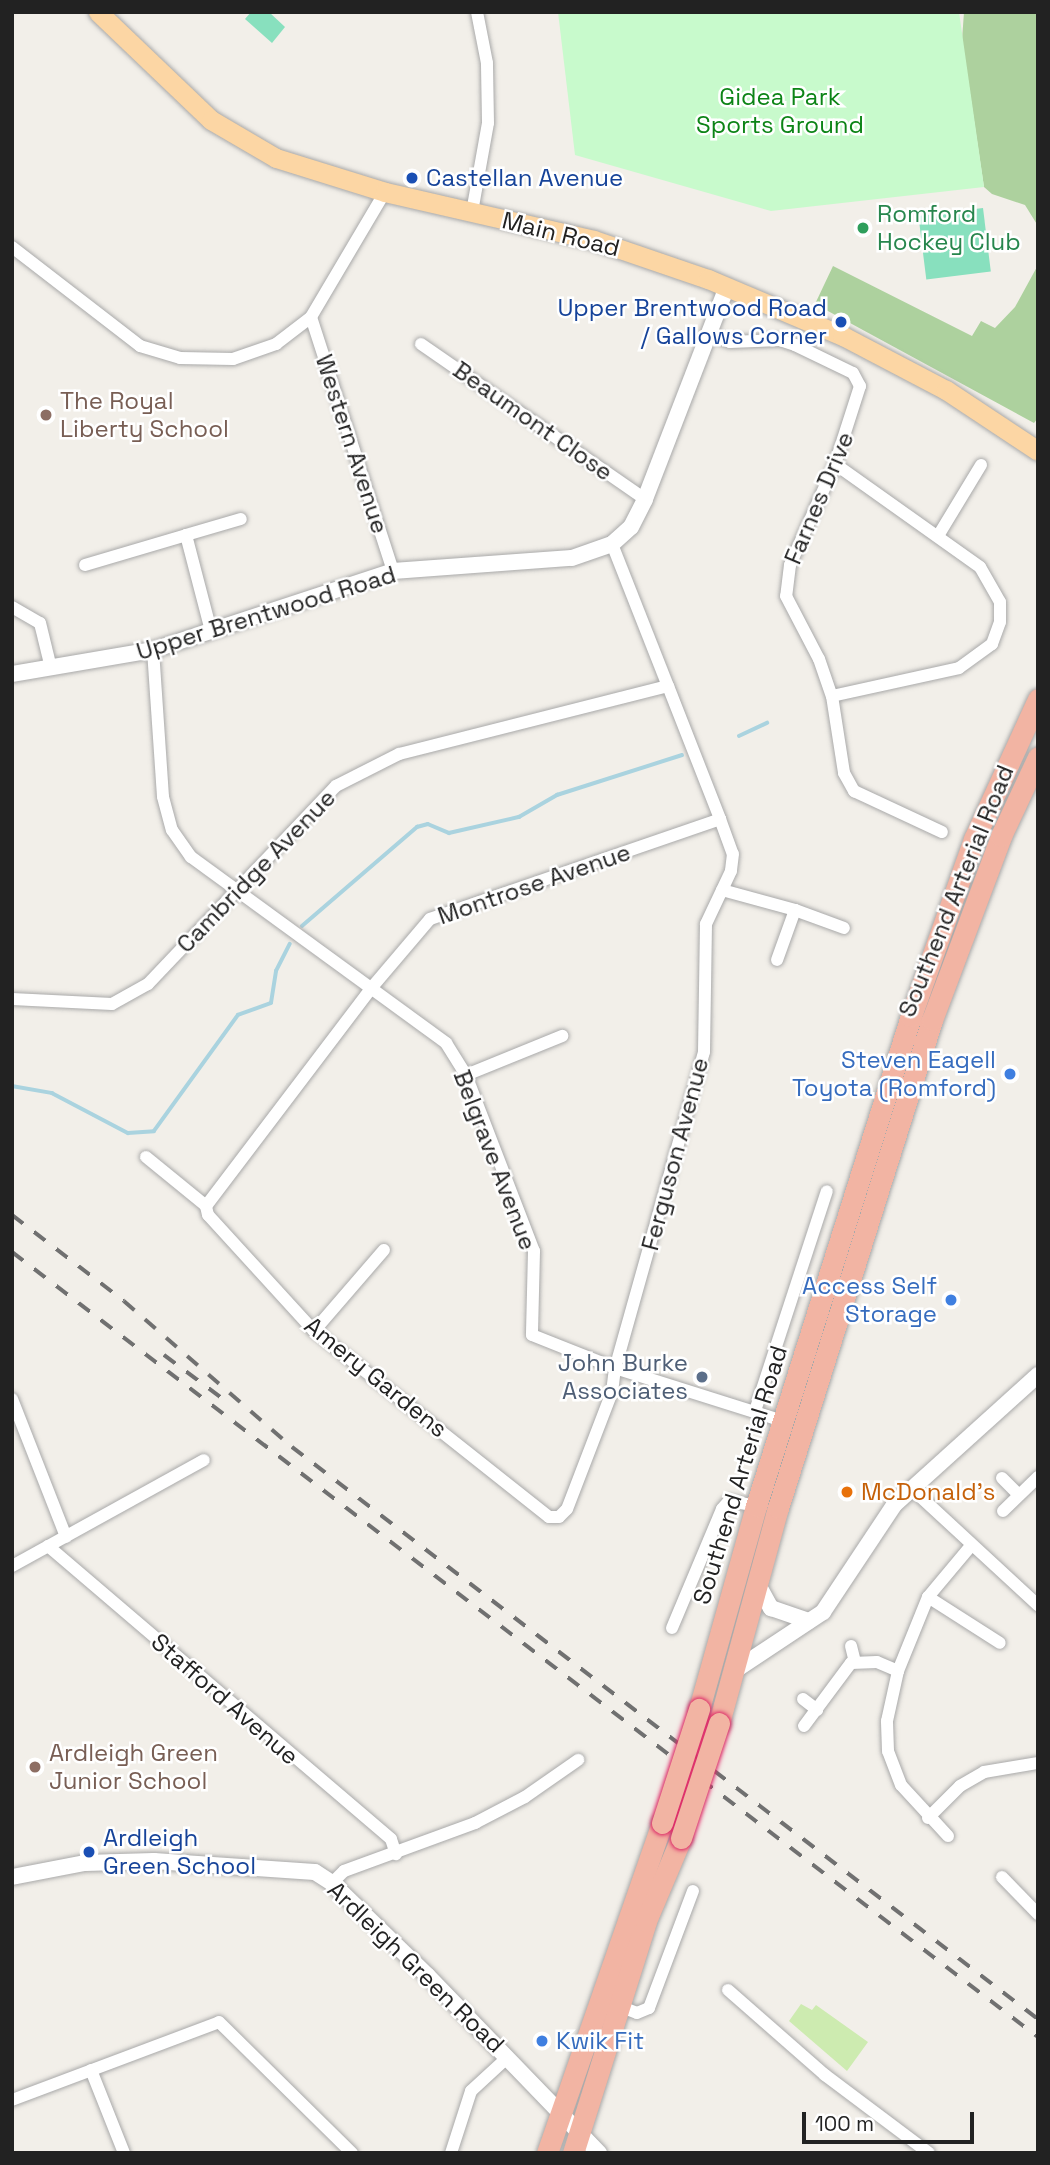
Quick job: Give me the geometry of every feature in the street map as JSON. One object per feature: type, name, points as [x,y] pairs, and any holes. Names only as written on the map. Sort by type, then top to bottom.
[{"type":"highway","name":"Southend Arterial Road","points":[[547,2153],[699,1709],[756,1506],[911,1016],[974,839],[1038,699]]},
{"type":"highway","points":[[974,839],[1038,722]]},
{"type":"highway","points":[[1000,836],[1004,812],[1038,729]]},
{"type":"highway","name":"Southend Arterial Road","points":[[577,2143],[619,2006],[681,1838],[719,1723],[757,1583],[932,1020],[1000,836],[1038,757]]},
{"type":"highway","points":[[562,2112],[576,2107],[593,2060],[609,2041]]},
{"type":"highway","points":[[559,2153],[564,2138],[577,2143]]},
{"type":"main road","name":"Main Road","points":[[98,12],[184,97],[245,142],[306,169],[385,192],[594,240],[727,286],[854,342],[946,390],[1038,451]]},
{"type":"street","points":[[472,212],[488,123],[487,63],[477,12]]},
{"type":"street","points":[[12,247],[116,331],[140,346],[180,358],[215,361],[254,354],[276,344],[311,317],[385,192]]},
{"type":"street","name":"Upper Brentwood Road","points":[[12,674],[153,650],[393,571],[572,558],[612,544],[631,527],[645,499],[727,286]]},
{"type":"street","name":"Western Avenue","points":[[311,317],[393,571]]},
{"type":"street","name":"Farnes Drive","points":[[710,335],[730,342],[780,340],[852,373],[860,395],[835,464],[785,580],[786,596],[819,659],[832,696],[844,773],[854,791],[942,832]]},
{"type":"street","name":"Beaumont Close","points":[[421,344],[645,499]]},
{"type":"street","points":[[832,696],[960,668],[992,644],[1000,622],[1000,602],[993,584],[981,568],[835,464]]},
{"type":"street","points":[[938,536],[981,465]]},
{"type":"street","points":[[85,565],[241,519]]},
{"type":"street","points":[[186,535],[211,631]]},
{"type":"street","name":"Ferguson Avenue","points":[[612,544],[733,854],[722,890],[706,924],[704,1052],[615,1368]]},
{"type":"street","points":[[12,607],[40,623],[51,668]]},
{"type":"street","name":"Belgrave Avenue","points":[[153,650],[163,797],[172,830],[191,857],[373,986],[446,1043],[466,1075],[534,1251],[532,1335],[615,1368],[783,1421]]},
{"type":"street","name":"Cambridge Avenue","points":[[12,999],[112,1004],[148,984],[236,888],[336,786],[399,754],[668,686]]},
{"type":"street","name":"Montrose Avenue","points":[[373,986],[430,919],[720,819]]},
{"type":"street","points":[[722,890],[795,910],[844,928]]},
{"type":"street","points":[[778,960],[795,910]]},
{"type":"street","points":[[206,1206],[373,986]]},
{"type":"street","points":[[466,1075],[562,1036]]},
{"type":"street","name":"Amery Gardens","points":[[146,1157],[206,1206],[208,1214],[314,1331],[549,1517],[559,1517],[567,1509],[612,1392],[615,1368]]},
{"type":"street","points":[[755,1411],[827,1191]]},
{"type":"street","points":[[314,1331],[384,1250]]},
{"type":"street","points":[[734,1671],[809,1621],[831,1602],[856,1556],[911,1488],[1038,1375]]},
{"type":"street","points":[[12,1399],[66,1536]]},
{"type":"street","points":[[12,1566],[204,1460]]},
{"type":"street","points":[[1003,1511],[1038,1477]]},
{"type":"street","points":[[1002,1478],[1019,1495]]},
{"type":"street","points":[[911,1488],[970,1547],[1038,1605]]},
{"type":"street","points":[[672,1628],[722,1509],[729,1501],[756,1506]]},
{"type":"street","name":"Stafford Avenue","points":[[48,1546],[391,1839],[396,1854]]},
{"type":"street","points":[[948,1836],[928,1818],[901,1785],[888,1751],[889,1708],[898,1671],[928,1597],[970,1547]]},
{"type":"street","points":[[757,1583],[771,1608],[782,1616],[809,1621]]},
{"type":"street","points":[[928,1597],[1000,1643]]},
{"type":"street","points":[[851,1646],[855,1662]]},
{"type":"street","points":[[804,1726],[837,1676],[855,1662],[877,1662],[898,1671]]},
{"type":"street","points":[[803,1699],[817,1710]]},
{"type":"street","points":[[332,1883],[344,1871],[475,1823],[525,1797],[578,1760]]},
{"type":"street","points":[[928,1818],[960,1786],[984,1772],[1038,1763]]},
{"type":"street","name":"Ardleigh Green Road","points":[[12,1877],[85,1863],[154,1861],[301,1870],[332,1883],[562,2112],[577,2143],[599,2153]]},
{"type":"street","points":[[1002,1877],[1038,1914]]},
{"type":"street","points":[[619,2006],[637,2012],[649,2008],[693,1891]]},
{"type":"street","points":[[728,1990],[825,2075],[929,2153]]},
{"type":"street","points":[[12,2101],[212,2023],[224,2023],[352,2153]]},
{"type":"street","points":[[451,2153],[471,2091],[508,2057]]},
{"type":"street","points":[[91,2070],[124,2153]]},
{"type":"green space","points":[[251,12],[269,12],[285,27],[272,43],[245,19]]},
{"type":"green space","name":"Gidea Park Sports Ground","points":[[558,12],[959,12],[984,187],[771,211],[575,155]]},
{"type":"green space","points":[[964,12],[1036,12],[1038,226],[1025,205],[992,194],[984,187],[962,40]]},
{"type":"green space","points":[[983,208],[991,272],[926,279],[918,216]]},
{"type":"green space","points":[[1038,265],[1038,418],[1034,423],[815,304],[833,266],[972,336],[981,321],[995,328],[1015,307]]},
{"type":"green space","points":[[801,2004],[812,2010],[816,2005],[868,2042],[847,2071],[789,2021]]},
{"type":"waterway","points":[[739,736],[767,723]]},
{"type":"waterway","points":[[302,926],[417,827],[428,824],[449,833],[519,817],[557,795],[682,755]]},
{"type":"waterway","points":[[12,1086],[52,1093],[128,1133],[154,1131],[238,1015],[271,1003],[276,971],[290,944]]},
{"type":"railway","points":[[12,1215],[124,1301],[292,1447],[1038,2019]]},
{"type":"railway","points":[[12,1252],[1038,2037]]},
{"type":"railway","points":[[164,1355],[223,1399]]},
{"type":"place","name":"Castellan Avenue","points":[[412,178]]},
{"type":"place","name":"Romford Hockey Club","points":[[863,228]]},
{"type":"place","name":"Upper Brentwood Road / Gallows Corner","points":[[841,322]]},
{"type":"place","name":"The Royal Liberty School","points":[[46,415]]},
{"type":"place","name":"Steven Eagell Toyota (Romford)","points":[[1010,1074]]},
{"type":"place","name":"Access Self Storage","points":[[951,1300]]},
{"type":"place","name":"John Burke Associates","points":[[702,1377]]},
{"type":"place","name":"McDonald's","points":[[847,1492]]},
{"type":"place","name":"Ardleigh Green Junior School","points":[[35,1767]]},
{"type":"place","name":"Ardleigh Green School","points":[[89,1852]]},
{"type":"place","name":"Kwik Fit","points":[[542,2041]]}]
